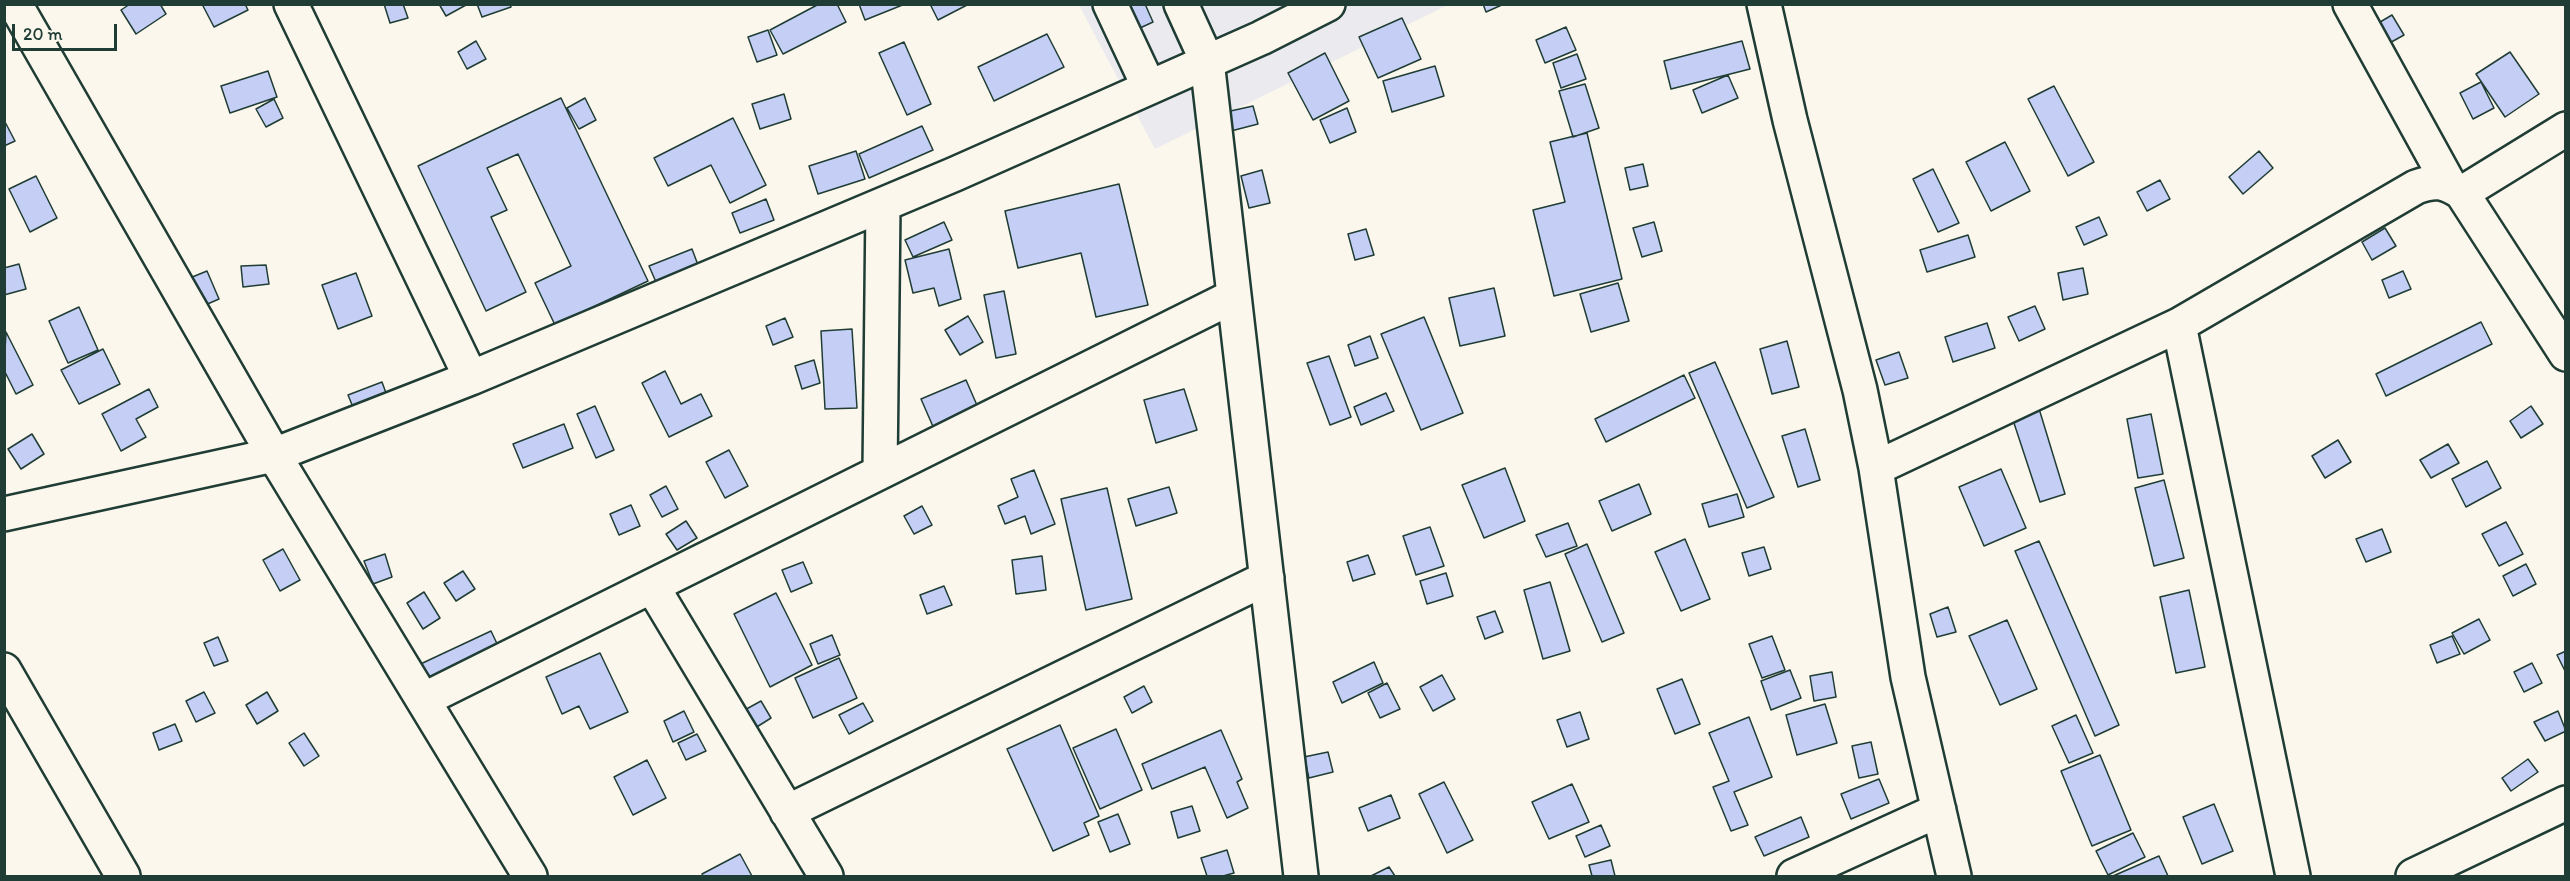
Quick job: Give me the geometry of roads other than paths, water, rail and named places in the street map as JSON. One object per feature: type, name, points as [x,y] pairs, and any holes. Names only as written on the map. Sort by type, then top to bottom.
[{"type":"street","points":[[15,4],[274,455],[530,876]]},
{"type":"street","points":[[291,4],[471,378]]},
{"type":"street","points":[[1110,4],[1149,87]]},
{"type":"street","points":[[1181,4],[1207,61],[1301,876]]},
{"type":"street","points":[[4,514],[274,455],[471,378],[883,205],[1207,61],[1328,4]]},
{"type":"street","points":[[1764,4],[1790,120],[1860,390],[1876,468],[1908,676],[1954,876]]},
{"type":"street","points":[[2350,4],[2455,188],[2565,354]]},
{"type":"street","points":[[1876,468],[2179,325],[2416,187],[2433,181],[2455,188],[2565,129]]},
{"type":"street","points":[[880,472],[883,205]]},
{"type":"street","points":[[423,700],[1234,296]]},
{"type":"street","points":[[2179,325],[2293,876]]},
{"type":"street","points":[[787,812],[1267,578]]},
{"type":"street","points":[[652,585],[826,876]]},
{"type":"street","points":[[4,670],[123,876]]},
{"type":"street","points":[[2413,876],[2565,803]]},
{"type":"street","points":[[1794,876],[1939,810]]}]
